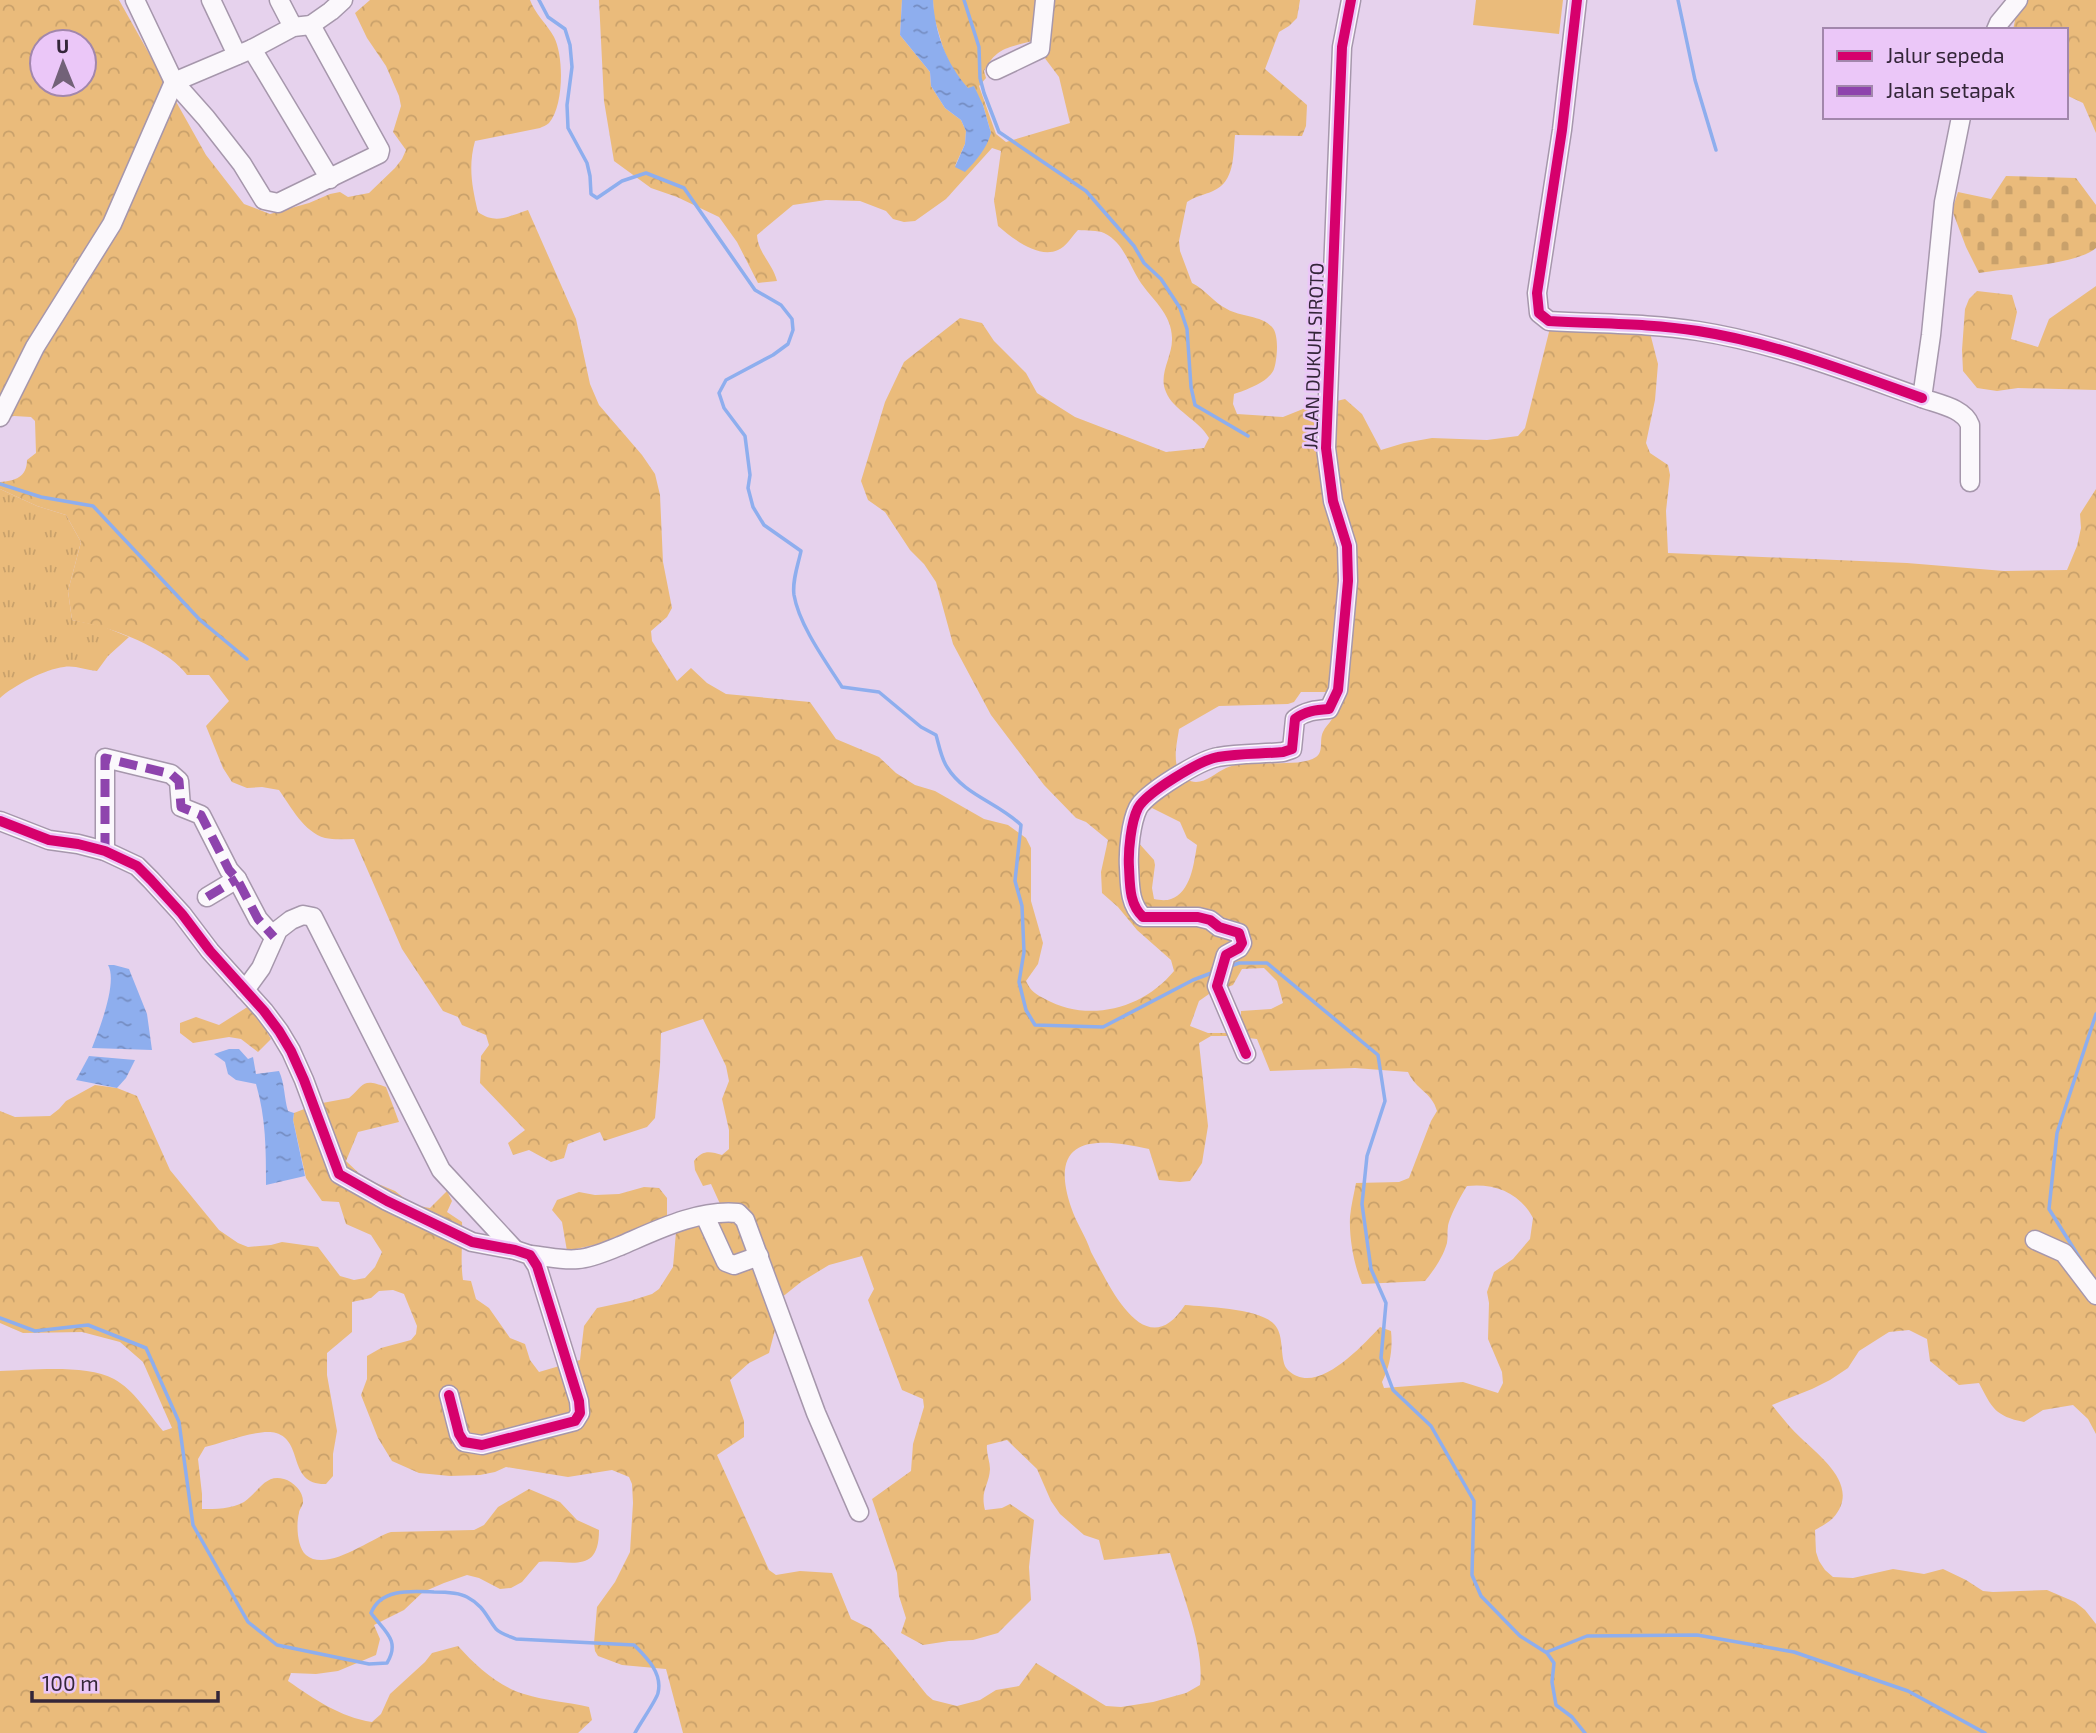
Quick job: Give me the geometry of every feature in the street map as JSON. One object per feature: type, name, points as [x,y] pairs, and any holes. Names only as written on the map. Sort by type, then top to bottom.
[{"type":"street","points":[[135,0],[174,82],[242,164],[264,200],[278,203],[379,154],[380,150],[302,26],[279,0]]},
{"type":"street","points":[[211,0],[330,179]]},
{"type":"street","points":[[0,416],[35,347],[111,224],[174,82],[302,26],[331,11],[343,0]]},
{"type":"street","points":[[996,70],[1040,50],[1045,0]]},
{"type":"street","name":"JALAN DUKUH SIROTO","points":[[1246,1054],[1217,986],[1226,955],[1239,948],[1242,943],[1239,933],[1198,917],[1143,917],[1132,902],[1130,845],[1135,816],[1143,801],[1196,764],[1217,757],[1292,749],[1295,719],[1312,710],[1329,709],[1338,690],[1348,581],[1347,546],[1333,501],[1326,447],[1342,47],[1351,0]]},
{"type":"street","points":[[1577,0],[1562,130],[1538,293],[1539,313],[1549,321],[1700,331],[1779,349],[1960,412],[1968,418],[1970,425],[1970,482]]},
{"type":"street","points":[[1997,28],[2018,0]]},
{"type":"street","points":[[1922,398],[1944,202],[1961,119]]},
{"type":"street","points":[[105,851],[105,758],[170,774],[179,781],[181,807],[201,815],[258,919],[274,937]]},
{"type":"street","points":[[0,821],[50,840],[105,851],[137,866],[182,914],[210,951],[264,1011],[291,1051],[339,1174],[387,1201],[472,1242],[562,1259],[580,1259],[605,1252],[705,1216],[738,1213],[745,1220],[816,1413],[859,1512]]},
{"type":"street","points":[[207,897],[237,879]]},
{"type":"street","points":[[245,990],[261,968],[278,930],[303,915],[313,917],[440,1170],[537,1266],[579,1401],[579,1413],[575,1421],[482,1445],[464,1442],[459,1434],[449,1395]]},
{"type":"street","points":[[705,1216],[726,1262],[734,1265],[759,1256]]},
{"type":"street","points":[[2035,1240],[2064,1253],[2096,1295]]},
{"type":"green space","points":[[0,0],[119,0],[206,155],[244,204],[270,214],[330,194],[340,192],[348,197],[369,193],[402,159],[406,150],[393,132],[401,106],[399,96],[386,66],[367,38],[355,13],[370,0],[530,0],[554,37],[560,56],[558,105],[549,123],[540,128],[475,141],[471,168],[474,194],[478,212],[491,218],[503,218],[528,210],[576,319],[590,384],[599,405],[655,474],[660,495],[663,562],[672,608],[667,617],[651,631],[652,641],[677,681],[691,668],[707,683],[726,694],[810,702],[836,739],[879,757],[896,773],[915,785],[935,791],[984,819],[1008,825],[1026,838],[1031,848],[1031,901],[1043,943],[1038,964],[1026,981],[1036,994],[1045,999],[1079,1010],[1097,1011],[1131,1003],[1147,995],[1174,971],[1171,960],[1137,930],[1102,893],[1101,872],[1108,840],[1086,822],[1076,818],[1044,785],[991,715],[953,644],[936,582],[910,550],[885,512],[868,500],[861,481],[885,402],[904,362],[960,318],[982,323],[994,341],[1026,373],[1037,393],[1075,417],[1166,452],[1204,448],[1209,438],[1174,404],[1164,386],[1164,373],[1172,340],[1169,322],[1139,280],[1121,248],[1104,233],[1078,230],[1061,249],[1042,252],[1026,246],[998,226],[994,201],[1001,151],[992,148],[946,199],[915,221],[893,219],[886,211],[860,201],[826,200],[793,205],[757,235],[777,281],[758,283],[737,242],[719,217],[651,188],[614,161],[604,101],[599,0],[902,0],[900,35],[930,72],[931,86],[945,108],[961,120],[966,131],[965,144],[955,166],[991,133],[983,105],[955,74],[944,51],[934,17],[933,0],[1300,0],[1297,18],[1279,32],[1265,69],[1307,105],[1306,126],[1302,136],[1235,135],[1229,175],[1220,187],[1187,202],[1179,241],[1192,283],[1227,309],[1267,323],[1275,333],[1277,349],[1274,369],[1262,382],[1234,394],[1233,404],[1237,414],[1283,417],[1303,409],[1345,399],[1362,414],[1381,450],[1432,438],[1487,440],[1518,436],[1525,428],[1554,312],[1649,329],[1658,364],[1655,400],[1646,443],[1650,453],[1668,465],[1670,475],[1666,511],[1668,553],[1907,563],[2004,571],[2067,570],[2077,546],[2081,528],[2080,514],[2096,489],[2096,1434],[2088,1419],[2073,1405],[2043,1410],[2024,1422],[2000,1414],[1991,1405],[1979,1383],[1959,1385],[1930,1361],[1927,1339],[1909,1330],[1889,1332],[1859,1351],[1848,1368],[1830,1380],[1772,1405],[1828,1464],[1841,1484],[1841,1506],[1833,1518],[1815,1530],[1819,1561],[1833,1577],[1853,1578],[1893,1569],[1924,1574],[1943,1569],[1983,1591],[2047,1590],[2075,1602],[2085,1610],[2096,1624],[2096,1733],[683,1733],[666,1669],[622,1665],[598,1656],[595,1651],[597,1607],[615,1582],[630,1552],[633,1503],[629,1477],[612,1470],[568,1477],[506,1467],[480,1475],[450,1476],[419,1473],[392,1461],[378,1438],[361,1395],[367,1379],[367,1356],[381,1348],[411,1340],[416,1334],[417,1326],[404,1294],[393,1290],[379,1291],[371,1298],[352,1302],[352,1332],[327,1353],[327,1375],[337,1431],[333,1476],[326,1484],[306,1478],[290,1444],[276,1433],[241,1437],[205,1447],[198,1459],[202,1509],[234,1506],[244,1502],[267,1481],[277,1478],[288,1480],[298,1488],[303,1499],[298,1523],[301,1547],[306,1555],[325,1560],[391,1532],[474,1530],[484,1525],[498,1507],[529,1489],[560,1502],[577,1520],[599,1530],[598,1544],[588,1560],[571,1563],[539,1562],[522,1582],[511,1588],[500,1589],[467,1575],[444,1583],[423,1592],[404,1610],[374,1625],[380,1639],[376,1655],[338,1671],[291,1673],[288,1681],[338,1712],[372,1722],[381,1714],[390,1694],[432,1653],[458,1646],[480,1668],[505,1686],[532,1696],[589,1707],[592,1720],[578,1733],[0,1733],[0,1371],[58,1369],[102,1374],[128,1389],[163,1431],[172,1428],[143,1362],[120,1342],[82,1332],[23,1333],[0,1323],[0,1111],[15,1117],[50,1116],[66,1101],[95,1085],[117,1088],[137,1096],[170,1170],[219,1230],[248,1247],[282,1242],[318,1247],[340,1276],[354,1280],[365,1278],[375,1267],[382,1252],[371,1235],[346,1224],[339,1202],[322,1201],[306,1178],[293,1120],[294,1113],[317,1104],[349,1098],[368,1083],[386,1087],[399,1122],[358,1132],[346,1161],[364,1178],[395,1191],[413,1205],[430,1208],[447,1191],[452,1201],[447,1212],[462,1222],[463,1280],[471,1281],[476,1299],[489,1308],[510,1338],[525,1344],[530,1360],[539,1372],[580,1360],[584,1326],[597,1308],[630,1301],[659,1289],[673,1267],[676,1232],[721,1206],[711,1184],[703,1186],[695,1170],[694,1161],[703,1153],[722,1155],[729,1149],[729,1130],[722,1099],[729,1081],[726,1066],[703,1019],[661,1033],[655,1118],[647,1127],[604,1141],[600,1132],[568,1144],[564,1158],[551,1162],[529,1150],[513,1155],[508,1143],[525,1130],[480,1083],[481,1056],[489,1045],[486,1035],[462,1025],[458,1017],[443,1011],[402,949],[354,839],[328,839],[317,835],[299,818],[279,790],[247,788],[232,782],[223,768],[206,726],[229,701],[209,675],[187,675],[171,659],[138,640],[72,620],[68,591],[81,542],[66,515],[37,506],[0,489],[0,482],[11,481],[22,474],[27,460],[36,453],[35,421],[31,417],[4,418],[0,424]],"holes":[[[1032,41],[1059,77],[1070,123],[1006,142],[996,134],[979,86],[986,78],[984,71],[994,57],[1004,50]],[[1301,692],[1327,692],[1332,719],[1323,732],[1320,752],[1316,757],[1298,762],[1235,765],[1197,782],[1181,775],[1176,763],[1179,729],[1219,706],[1294,702]],[[1152,808],[1180,822],[1187,838],[1197,845],[1187,884],[1171,899],[1154,899],[1154,860],[1136,840],[1142,816]],[[1264,968],[1277,981],[1283,1003],[1271,1009],[1241,1011],[1241,1019],[1229,1033],[1208,1033],[1190,1026],[1199,1001],[1233,985],[1242,969]],[[1211,1036],[1257,1039],[1270,1071],[1355,1068],[1408,1072],[1431,1099],[1437,1111],[1409,1178],[1399,1182],[1356,1183],[1351,1208],[1351,1242],[1362,1284],[1425,1281],[1443,1253],[1449,1222],[1467,1186],[1497,1188],[1514,1196],[1528,1209],[1533,1218],[1530,1239],[1513,1259],[1494,1272],[1487,1292],[1488,1339],[1502,1372],[1503,1383],[1498,1393],[1463,1382],[1384,1388],[1382,1382],[1390,1357],[1392,1338],[1391,1331],[1380,1327],[1331,1371],[1308,1378],[1297,1376],[1287,1369],[1281,1338],[1277,1328],[1267,1319],[1245,1311],[1185,1305],[1170,1322],[1156,1328],[1142,1324],[1118,1300],[1091,1252],[1071,1207],[1065,1183],[1066,1166],[1071,1154],[1081,1146],[1095,1143],[1129,1145],[1149,1149],[1159,1180],[1190,1181],[1202,1163],[1208,1126],[1199,1043]],[[862,1256],[874,1289],[868,1300],[902,1390],[923,1399],[924,1407],[913,1444],[911,1471],[872,1499],[897,1573],[899,1596],[906,1618],[901,1633],[923,1645],[973,1640],[998,1633],[1031,1600],[1029,1567],[1034,1520],[1010,1504],[985,1510],[984,1493],[990,1469],[987,1445],[1007,1440],[1037,1469],[1060,1514],[1084,1535],[1099,1540],[1104,1560],[1170,1553],[1196,1637],[1201,1670],[1200,1685],[1186,1693],[1153,1702],[1121,1707],[1106,1706],[1036,1663],[1019,1686],[996,1690],[980,1700],[957,1706],[933,1700],[871,1629],[851,1619],[832,1573],[800,1571],[776,1575],[769,1570],[717,1455],[744,1437],[744,1421],[730,1380],[749,1363],[769,1353],[775,1330],[771,1306],[801,1282],[829,1265]]]},
{"type":"green space","points":[[1476,0],[1563,0],[1559,34],[1473,25]]},
{"type":"green space","points":[[2025,0],[2096,0],[2096,133],[2083,103],[2068,96],[2068,28],[2013,28],[2016,15]]},
{"type":"green space","points":[[2006,176],[2076,178],[2096,205],[2096,248],[2087,254],[2058,262],[1979,273],[1952,210],[1958,192],[1991,199]]},
{"type":"green space","points":[[2096,286],[2096,390],[2018,388],[1997,391],[1977,388],[1963,371],[1965,309],[1969,299],[1977,291],[2012,295],[2017,312],[2011,339],[2038,347],[2049,319]]},
{"type":"green space","points":[[0,489],[37,506],[66,515],[81,542],[68,591],[72,620],[102,626],[129,637],[108,656],[97,671],[72,667],[56,668],[13,688],[0,698]]},
{"type":"green space","points":[[249,1006],[271,1039],[258,1052],[241,1039],[229,1037],[193,1043],[180,1033],[180,1023],[196,1017],[219,1025]]},
{"type":"green space","points":[[644,1187],[659,1188],[667,1198],[667,1221],[607,1242],[567,1251],[562,1222],[552,1210],[557,1200],[579,1192],[595,1195],[619,1194]]},
{"type":"water","points":[[902,0],[933,0],[939,36],[948,58],[968,88],[974,86],[983,105],[991,133],[981,154],[965,172],[955,167],[965,144],[966,131],[961,120],[945,108],[931,86],[930,72],[900,35]]},
{"type":"water","points":[[108,965],[129,969],[147,1014],[152,1050],[92,1048],[109,994],[111,983]]},
{"type":"water","points":[[239,1049],[248,1059],[253,1057],[256,1074],[279,1071],[288,1111],[294,1113],[293,1120],[305,1176],[266,1185],[264,1122],[256,1084],[236,1080],[228,1074],[225,1062],[214,1054]]},
{"type":"water","points":[[89,1056],[135,1060],[126,1078],[117,1088],[76,1080]]},
{"type":"waterway","points":[[539,0],[548,17],[565,29],[570,45],[572,67],[567,105],[568,128],[587,163],[591,194],[597,198],[622,181],[646,173],[684,188],[755,290],[781,305],[792,319],[793,330],[788,344],[726,380],[719,393],[724,408],[745,436],[750,475],[748,488],[753,507],[764,525],[801,551],[794,584],[797,607],[814,643],[842,687],[879,692],[921,727],[936,735],[943,760],[954,777],[1021,825],[1015,881],[1022,906],[1024,952],[1019,982],[1026,1010],[1035,1025],[1103,1027],[1193,980],[1214,972]]},
{"type":"waterway","points":[[964,0],[979,47],[980,78],[999,132],[1086,191],[1134,246],[1180,308],[1187,329],[1195,405],[1248,436]]},
{"type":"waterway","points":[[1678,0],[1695,80],[1716,150]]},
{"type":"waterway","points":[[0,484],[41,497],[93,506],[200,620],[247,659]]},
{"type":"waterway","points":[[1228,967],[1239,963],[1267,963],[1378,1055],[1385,1101],[1367,1156],[1362,1204],[1371,1269],[1386,1303],[1381,1358],[1393,1390],[1431,1426],[1474,1501],[1472,1575],[1481,1596],[1520,1636],[1547,1653],[1554,1663],[1552,1682],[1556,1705],[1572,1717],[1585,1733]]},
{"type":"waterway","points":[[2084,1265],[2049,1209],[2057,1133],[2096,1014]]},
{"type":"waterway","points":[[0,1318],[35,1331],[88,1325],[146,1348],[179,1422],[193,1525],[248,1622],[277,1645],[369,1664],[387,1663],[392,1642],[371,1613],[382,1599],[389,1595],[416,1591],[459,1594],[477,1604],[498,1631],[516,1639],[634,1645],[656,1672],[659,1686],[657,1696],[635,1733]]},
{"type":"waterway","points":[[1547,1652],[1587,1636],[1697,1635],[1794,1652],[1908,1691],[1985,1733]]},
{"type":"marked path","points":[[105,851],[105,758],[171,774],[179,781],[181,807],[201,815],[258,919],[274,937]]},
{"type":"marked path","points":[[207,897],[237,879]]},
{"type":"cycle path","points":[[1246,1054],[1217,986],[1226,955],[1239,948],[1242,943],[1239,933],[1198,917],[1143,917],[1138,912],[1131,894],[1130,845],[1138,808],[1151,794],[1210,759],[1292,749],[1295,719],[1315,710],[1329,709],[1338,690],[1348,581],[1347,546],[1333,501],[1326,448],[1342,47],[1351,0]]},
{"type":"cycle path","points":[[1577,0],[1562,130],[1537,293],[1539,313],[1549,321],[1661,326],[1727,336],[1812,359],[1922,398]]},
{"type":"cycle path","points":[[0,821],[49,840],[105,851],[137,866],[151,880],[279,1031],[304,1080],[339,1174],[387,1201],[472,1242],[530,1255],[537,1266],[579,1401],[580,1413],[575,1421],[482,1445],[464,1442],[459,1434],[449,1395]]}]
